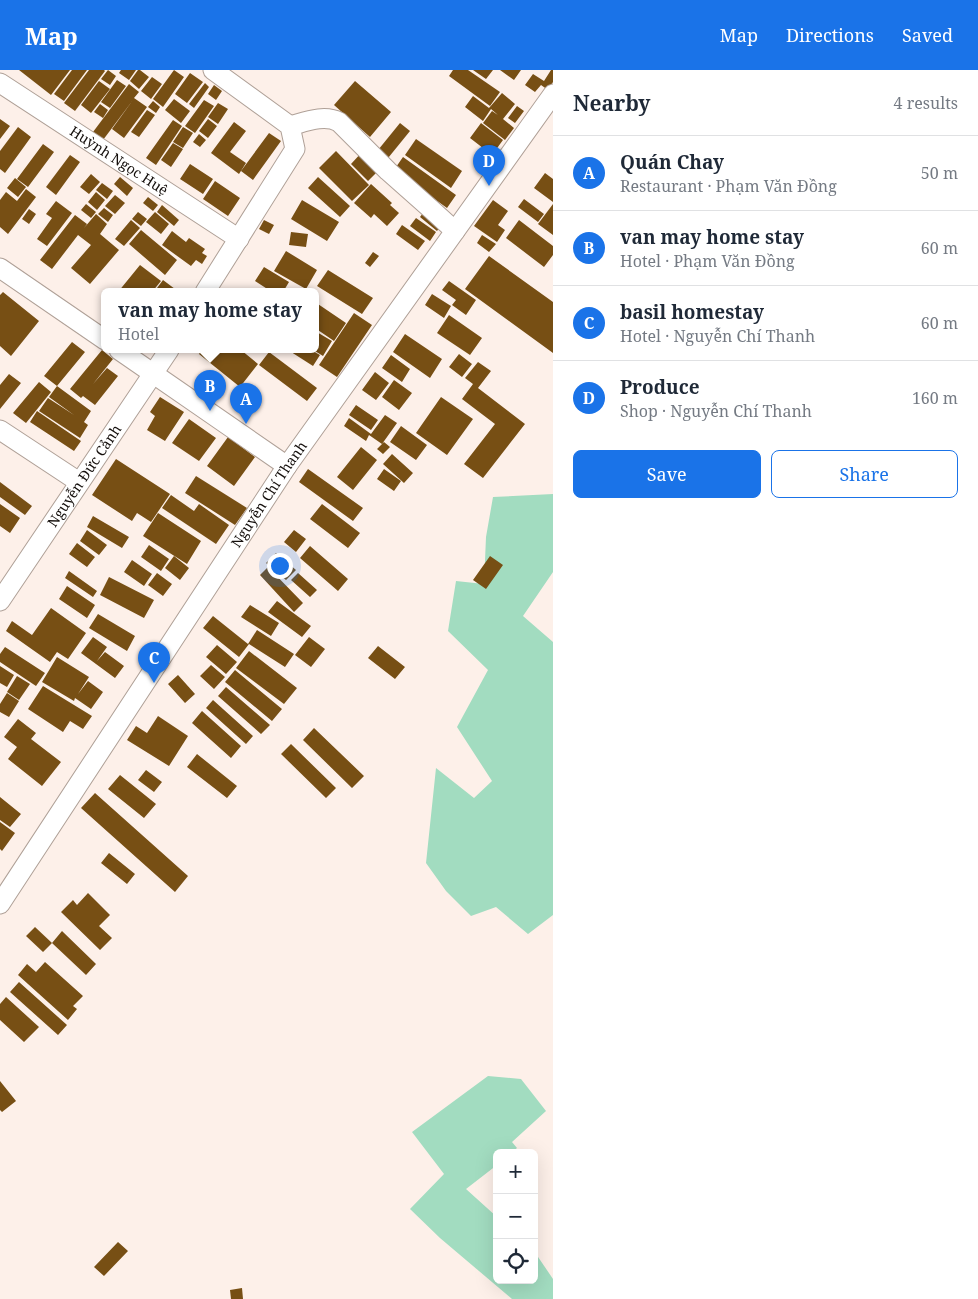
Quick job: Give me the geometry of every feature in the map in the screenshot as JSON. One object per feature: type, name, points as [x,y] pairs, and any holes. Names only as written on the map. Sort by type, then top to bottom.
[{"type":"street","points":[[208,288],[295,149],[290,126],[213,70]]},
{"type":"street","name":"Huỳnh Ngọc Huệ","points":[[0,83],[239,239]]},
{"type":"street","name":"Nguyễn Chí Thanh","points":[[0,904],[287,466],[553,94]]},
{"type":"street","points":[[290,126],[325,118],[339,122],[388,172],[455,232]]},
{"type":"street","points":[[0,268],[101,337]]},
{"type":"street","points":[[122,353],[287,466]]},
{"type":"street","name":"Nguyễn Đức Cảnh","points":[[0,601],[167,353]]},
{"type":"street","points":[[0,430],[79,482]]},
{"type":"green space","points":[[553,494],[553,572],[523,616],[553,642],[553,915],[528,934],[496,907],[471,916],[446,891],[426,863],[436,768],[474,798],[492,781],[457,727],[488,670],[448,631],[456,581],[484,584],[486,537],[493,497]]},
{"type":"green space","points":[[488,1076],[521,1079],[546,1111],[512,1142],[517,1148],[516,1149],[493,1149],[493,1168],[466,1189],[493,1213],[493,1283],[440,1238],[410,1209],[444,1174],[412,1132]]},
{"type":"green space","points":[[538,1257],[553,1279],[553,1299],[512,1299],[494,1284],[538,1284]]},
{"type":"building","points":[[19,70],[70,70],[51,95]]},
{"type":"building","points":[[72,70],[87,70],[64,101],[54,94]]},
{"type":"building","points":[[89,70],[105,71],[75,111],[64,103]]},
{"type":"building","points":[[108,70],[116,76],[110,85],[101,79]]},
{"type":"building","points":[[121,70],[136,70],[129,80],[119,73]]},
{"type":"building","points":[[138,70],[149,77],[139,89],[130,81]]},
{"type":"building","points":[[174,70],[184,77],[163,107],[153,99]]},
{"type":"building","points":[[453,70],[468,70],[500,92],[490,106],[449,76]]},
{"type":"building","points":[[473,70],[493,70],[486,79]]},
{"type":"building","points":[[500,70],[521,70],[514,80]]},
{"type":"building","points":[[551,70],[553,70],[553,82],[548,90],[541,85],[535,92],[525,85],[533,74],[544,81]]},
{"type":"building","points":[[190,73],[203,82],[187,103],[175,94]]},
{"type":"building","points":[[152,77],[162,84],[151,99],[141,91]]},
{"type":"building","points":[[117,80],[126,86],[110,108],[101,102]]},
{"type":"building","points":[[99,81],[110,89],[91,113],[81,105]]},
{"type":"building","points":[[355,81],[391,112],[370,137],[334,105]]},
{"type":"building","points":[[205,83],[209,87],[194,108],[189,104]]},
{"type":"building","points":[[129,84],[139,92],[134,98],[147,107],[124,138],[112,129],[133,100],[103,140],[93,132]]},
{"type":"building","points":[[214,85],[222,91],[216,100],[208,94]]},
{"type":"building","points":[[502,93],[515,104],[503,119],[514,128],[505,140],[483,123],[492,111],[498,115],[491,109],[483,121],[465,107],[473,96],[489,108]]},
{"type":"building","points":[[174,99],[190,111],[181,123],[165,110]]},
{"type":"building","points":[[204,100],[214,106],[195,133],[185,126]]},
{"type":"building","points":[[153,101],[160,107],[156,113],[148,107]]},
{"type":"building","points":[[218,103],[228,109],[218,124],[208,117]]},
{"type":"building","points":[[100,104],[108,110],[103,118],[94,112]]},
{"type":"building","points":[[517,106],[524,111],[515,123],[508,118]]},
{"type":"building","points":[[147,110],[155,115],[139,137],[131,132]]},
{"type":"building","points":[[0,119],[10,126],[0,139]]},
{"type":"building","points":[[208,119],[217,126],[208,138],[199,131]]},
{"type":"building","points":[[173,120],[182,126],[156,165],[146,158]]},
{"type":"building","points":[[234,122],[246,131],[230,152],[246,163],[239,174],[211,153]]},
{"type":"building","points":[[400,123],[410,131],[384,163],[374,155]]},
{"type":"building","points":[[481,123],[503,140],[492,155],[470,138]]},
{"type":"building","points":[[18,127],[31,137],[5,173],[0,169],[0,151]]},
{"type":"building","points":[[183,127],[193,133],[183,148],[173,142]]},
{"type":"building","points":[[269,133],[281,141],[253,180],[241,171]]},
{"type":"building","points":[[199,134],[206,140],[200,147],[193,142]]},
{"type":"building","points":[[416,139],[462,171],[451,188],[405,155]]},
{"type":"building","points":[[173,143],[183,149],[171,167],[161,160]]},
{"type":"building","points":[[43,144],[54,152],[28,187],[17,179]]},
{"type":"building","points":[[336,151],[369,185],[352,201],[319,168]]},
{"type":"building","points":[[363,151],[381,168],[368,181],[351,164]]},
{"type":"building","points":[[70,155],[80,162],[56,195],[46,187]]},
{"type":"building","points":[[403,157],[456,195],[447,208],[394,170]]},
{"type":"building","points":[[190,164],[213,179],[203,194],[180,179]]},
{"type":"building","points":[[545,173],[553,179],[553,202],[534,188]]},
{"type":"building","points":[[91,174],[100,182],[89,194],[80,187]]},
{"type":"building","points":[[120,177],[133,188],[127,196],[114,184]]},
{"type":"building","points":[[318,177],[350,206],[340,217],[308,188]]},
{"type":"building","points":[[15,178],[26,187],[18,197],[7,188]]},
{"type":"building","points":[[215,181],[240,198],[228,216],[203,199]]},
{"type":"building","points":[[102,183],[113,191],[107,199],[96,190]]},
{"type":"building","points":[[371,184],[392,203],[390,205],[399,213],[387,226],[374,214],[371,218],[354,203]]},
{"type":"building","points":[[26,189],[36,197],[8,234],[0,227],[0,200],[6,192],[17,201]]},
{"type":"building","points":[[96,192],[105,200],[97,210],[88,202]]},
{"type":"building","points":[[115,195],[125,203],[115,214],[105,206]]},
{"type":"building","points":[[148,197],[158,205],[153,211],[143,203]]},
{"type":"building","points":[[524,199],[544,214],[538,222],[518,207]]},
{"type":"building","points":[[302,200],[339,222],[327,241],[291,219]]},
{"type":"building","points":[[493,200],[508,211],[498,225],[505,230],[497,242],[474,226]]},
{"type":"building","points":[[56,201],[72,213],[47,246],[37,239],[52,218],[46,214]]},
{"type":"building","points":[[86,204],[96,212],[91,218],[81,210]]},
{"type":"building","points":[[553,204],[553,235],[538,224]]},
{"type":"building","points":[[162,205],[179,220],[174,226],[157,212]]},
{"type":"building","points":[[104,208],[113,215],[108,222],[98,214]]},
{"type":"building","points":[[29,209],[36,214],[29,224],[22,219]]},
{"type":"building","points":[[426,209],[443,223],[437,231],[420,217]]},
{"type":"building","points":[[138,212],[147,219],[141,226],[132,219]]},
{"type":"building","points":[[155,212],[169,224],[161,234],[146,222]]},
{"type":"building","points":[[96,214],[107,224],[100,234],[119,250],[90,284],[71,268],[91,245],[78,235],[52,269],[40,260],[75,215],[87,224],[84,228]]},
{"type":"building","points":[[416,218],[436,232],[430,241],[410,226]]},
{"type":"building","points":[[131,220],[140,228],[124,246],[115,239]]},
{"type":"building","points":[[264,220],[274,225],[269,234],[259,229]]},
{"type":"building","points":[[519,220],[553,246],[553,255],[544,267],[506,238]]},
{"type":"building","points":[[402,225],[425,241],[418,250],[396,234]]},
{"type":"building","points":[[141,230],[177,260],[165,275],[129,244]]},
{"type":"building","points":[[172,231],[186,242],[189,238],[205,249],[202,253],[207,256],[202,264],[196,260],[191,266],[162,245]]},
{"type":"building","points":[[291,232],[308,234],[306,247],[289,245]]},
{"type":"building","points":[[482,235],[496,244],[489,252],[477,243]]},
{"type":"building","points":[[286,251],[317,270],[307,288],[274,271]]},
{"type":"building","points":[[373,252],[379,256],[370,267],[365,263]]},
{"type":"building","points":[[489,256],[553,302],[553,353],[465,289]]},
{"type":"building","points":[[140,265],[161,281],[155,288],[121,288]]},
{"type":"building","points":[[264,267],[289,282],[285,288],[266,288],[255,281]]},
{"type":"building","points":[[328,270],[373,298],[362,314],[317,286]]},
{"type":"building","points":[[163,280],[174,288],[157,288]]},
{"type":"building","points":[[449,281],[476,300],[466,315],[452,305],[456,300],[442,290]]},
{"type":"building","points":[[3,292],[39,321],[11,356],[0,346],[0,295]]},
{"type":"building","points":[[432,294],[451,306],[444,318],[425,305]]},
{"type":"building","points":[[319,305],[346,323],[334,341],[319,331]]},
{"type":"building","points":[[354,313],[372,325],[337,377],[319,365]]},
{"type":"building","points":[[449,315],[482,338],[470,355],[437,333]]},
{"type":"building","points":[[319,333],[332,341],[323,356],[318,353]]},
{"type":"building","points":[[405,334],[442,359],[430,378],[393,352]]},
{"type":"building","points":[[72,342],[85,352],[57,386],[44,376]]},
{"type":"building","points":[[101,351],[113,359],[93,384],[107,368],[118,376],[95,405],[83,396],[81,398],[70,389]]},
{"type":"building","points":[[245,353],[258,364],[240,387],[199,354]]},
{"type":"building","points":[[268,353],[270,353],[317,388],[307,401],[259,365]]},
{"type":"building","points":[[293,353],[316,353],[320,355],[313,366]]},
{"type":"building","points":[[459,354],[472,364],[462,377],[449,367]]},
{"type":"building","points":[[391,355],[410,369],[402,382],[382,368]]},
{"type":"building","points":[[478,362],[491,371],[478,388],[525,424],[483,478],[464,464],[495,424],[462,399],[473,384],[465,378]]},
{"type":"building","points":[[375,372],[389,383],[376,400],[362,390]]},
{"type":"building","points":[[9,374],[21,383],[0,409],[0,385]]},
{"type":"building","points":[[394,380],[412,393],[399,410],[382,397]]},
{"type":"building","points":[[39,382],[51,392],[26,423],[13,413]]},
{"type":"building","points":[[57,386],[91,411],[84,422],[88,425],[80,438],[39,411],[48,398],[74,415],[49,397]]},
{"type":"building","points":[[160,397],[184,412],[165,441],[147,430],[155,416],[150,412]]},
{"type":"building","points":[[441,397],[473,419],[447,455],[416,433]]},
{"type":"building","points":[[356,405],[378,420],[371,430],[349,415]]},
{"type":"building","points":[[37,411],[81,441],[74,451],[30,422]]},
{"type":"building","points":[[385,415],[397,423],[382,444],[369,435],[366,441],[344,426],[349,418],[371,434]]},
{"type":"building","points":[[189,419],[216,438],[199,461],[172,443]]},
{"type":"building","points":[[401,426],[427,445],[416,460],[390,442]]},
{"type":"building","points":[[228,437],[255,457],[234,486],[207,466]]},
{"type":"building","points":[[384,442],[390,447],[383,454],[377,449]]},
{"type":"building","points":[[361,447],[377,460],[353,490],[337,477]]},
{"type":"building","points":[[392,454],[413,473],[404,483],[383,464]]},
{"type":"building","points":[[116,459],[170,494],[151,522],[137,513],[132,521],[92,495]]},
{"type":"building","points":[[308,469],[363,508],[353,521],[299,482]]},
{"type":"building","points":[[384,469],[401,481],[394,491],[377,479]]},
{"type":"building","points":[[196,476],[247,508],[235,525],[185,493]]},
{"type":"building","points":[[0,482],[32,506],[25,515],[0,497]]},
{"type":"building","points":[[171,495],[194,511],[199,504],[229,525],[216,544],[162,508]]},
{"type":"building","points":[[0,504],[20,518],[10,533],[0,526]]},
{"type":"building","points":[[322,504],[360,533],[348,548],[310,519]]},
{"type":"building","points":[[158,513],[201,541],[187,564],[143,536]]},
{"type":"building","points":[[93,516],[129,537],[122,548],[87,527]]},
{"type":"building","points":[[87,530],[107,545],[99,555],[80,541]]},
{"type":"building","points":[[294,530],[306,539],[296,552],[284,542]]},
{"type":"building","points":[[77,543],[95,557],[87,567],[69,554]]},
{"type":"building","points":[[149,545],[169,559],[161,571],[141,557]]},
{"type":"building","points":[[310,546],[348,579],[338,591],[300,558]]},
{"type":"building","points":[[276,553],[296,570],[286,580],[266,563]]},
{"type":"building","points":[[174,556],[189,568],[180,580],[165,568]]},
{"type":"building","points":[[490,556],[503,565],[486,589],[473,580]]},
{"type":"building","points":[[132,560],[152,574],[144,586],[124,572]]},
{"type":"building","points":[[268,567],[303,603],[294,612],[260,575]]},
{"type":"building","points":[[69,571],[97,591],[93,597],[65,578]]},
{"type":"building","points":[[157,573],[172,584],[163,596],[148,585]]},
{"type":"building","points":[[298,573],[317,590],[310,597],[291,580]]},
{"type":"building","points":[[109,577],[154,600],[144,618],[100,595]]},
{"type":"building","points":[[67,586],[95,605],[87,618],[59,599]]},
{"type":"building","points":[[277,601],[311,626],[302,637],[268,612]]},
{"type":"building","points":[[250,605],[279,623],[271,636],[241,617]]},
{"type":"building","points":[[51,608],[86,633],[68,659],[57,652],[50,662],[6,631],[12,621],[32,635]]},
{"type":"building","points":[[98,614],[135,636],[127,651],[89,628]]},
{"type":"building","points":[[213,616],[248,644],[257,630],[294,654],[285,667],[249,644],[239,657],[203,628]]},
{"type":"building","points":[[93,637],[107,647],[97,661],[105,652],[124,666],[115,678],[81,653]]},
{"type":"building","points":[[309,637],[325,649],[311,667],[295,655]]},
{"type":"building","points":[[217,645],[237,662],[226,674],[206,657]]},
{"type":"building","points":[[378,646],[405,667],[395,679],[368,658]]},
{"type":"building","points":[[5,647],[45,673],[36,686],[0,662],[0,654]]},
{"type":"building","points":[[249,651],[297,688],[284,704],[236,668]]},
{"type":"building","points":[[57,657],[89,677],[78,694],[88,681],[103,692],[91,709],[75,698],[74,701],[42,682]]},
{"type":"building","points":[[211,665],[225,677],[214,689],[200,676]]},
{"type":"building","points":[[0,666],[14,675],[7,687],[0,683]]},
{"type":"building","points":[[235,670],[282,709],[272,721],[225,682]]},
{"type":"building","points":[[178,675],[195,694],[185,703],[168,684]]},
{"type":"building","points":[[17,676],[30,684],[19,700],[7,692]]},
{"type":"building","points":[[43,686],[92,716],[83,729],[70,721],[63,732],[28,709]]},
{"type":"building","points":[[226,687],[270,725],[261,734],[218,696]]},
{"type":"building","points":[[7,693],[19,701],[9,717],[0,712],[0,704]]},
{"type":"building","points":[[213,700],[253,736],[246,744],[206,708]]},
{"type":"building","points":[[202,711],[241,746],[231,758],[192,723]]},
{"type":"building","points":[[158,716],[188,736],[169,766],[127,740],[136,726],[147,733]]},
{"type":"building","points":[[18,719],[36,733],[31,739],[61,762],[42,786],[8,759],[17,747],[4,737]]},
{"type":"building","points":[[314,728],[364,776],[352,788],[303,740]]},
{"type":"building","points":[[291,744],[336,788],[326,798],[281,754]]},
{"type":"building","points":[[197,754],[237,786],[227,798],[187,767]]},
{"type":"building","points":[[146,770],[162,782],[154,792],[138,780]]},
{"type":"building","points":[[120,775],[156,804],[144,818],[108,789]]},
{"type":"building","points":[[95,793],[188,876],[175,892],[81,808]]},
{"type":"building","points":[[0,797],[21,814],[10,827],[0,820]]},
{"type":"building","points":[[0,822],[15,833],[2,851],[0,849]]},
{"type":"building","points":[[109,853],[135,874],[127,884],[101,863]]},
{"type":"building","points":[[88,893],[110,915],[99,926],[112,938],[100,950],[61,912],[73,900],[77,905]]},
{"type":"building","points":[[35,927],[52,943],[43,952],[26,936]]},
{"type":"building","points":[[62,931],[96,964],[86,975],[52,943]]},
{"type":"building","points":[[45,962],[83,996],[73,1006],[77,1009],[68,1020],[18,975],[27,964],[36,972]]},
{"type":"building","points":[[19,982],[67,1025],[58,1035],[10,992]]},
{"type":"building","points":[[6,997],[39,1027],[24,1042],[0,1020],[0,1004]]},
{"type":"building","points":[[0,1081],[16,1101],[2,1112],[0,1110]]},
{"type":"building","points":[[118,1242],[128,1251],[104,1276],[94,1267]]},
{"type":"building","points":[[242,1288],[243,1299],[231,1299],[230,1290]]},
{"type":"place","name":"Produce","points":[[489,186]]},
{"type":"place","name":"van may home stay","points":[[210,411]]},
{"type":"place","name":"Quán Chay","points":[[246,424]]},
{"type":"place","name":"basil homestay","points":[[154,683]]}]
